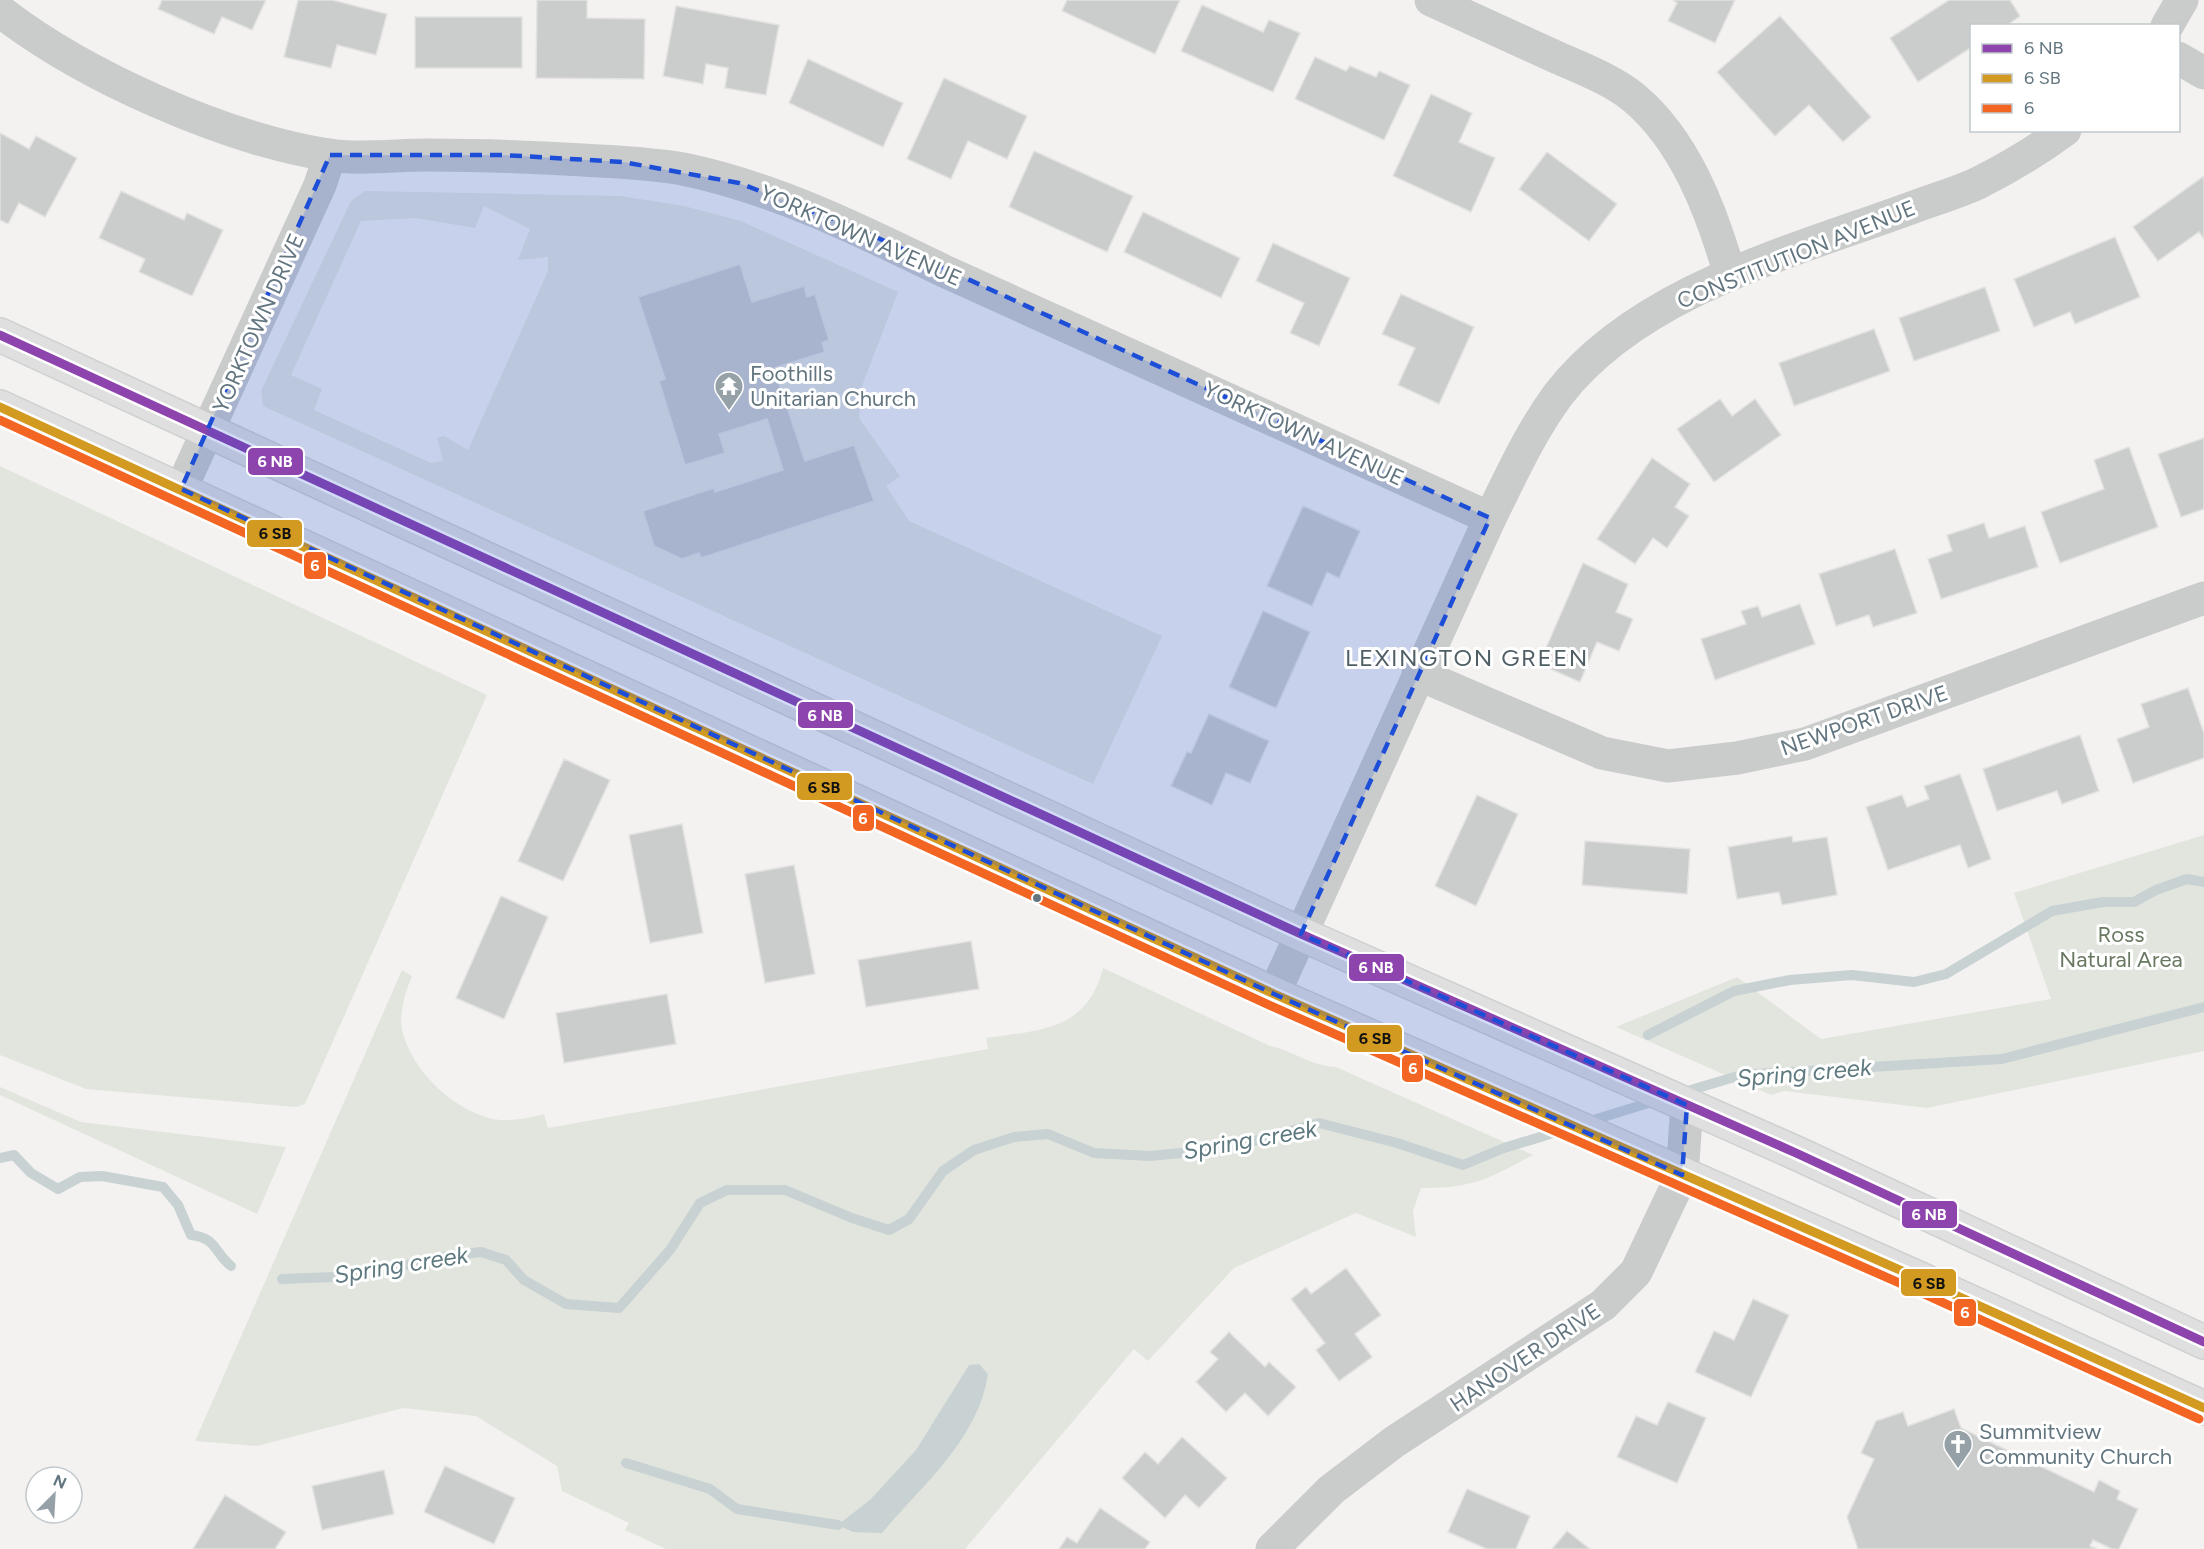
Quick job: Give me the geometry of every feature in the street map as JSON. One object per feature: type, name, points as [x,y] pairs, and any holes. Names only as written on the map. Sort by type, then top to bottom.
[{"type":"main road","points":[[0,335],[1301,934],[1796,1153],[2204,1342]]},
{"type":"main road","points":[[0,407],[1274,994],[1462,1079],[1641,1156],[1683,1163],[2204,1408]]},
{"type":"street","points":[[1431,0],[1584,70],[1632,96],[1662,126],[1681,156],[1718,232],[1730,275]]},
{"type":"street","points":[[2168,24],[2182,0]]},
{"type":"street","name":"YORKTOWN AVENUE","points":[[0,11],[36,39],[194,117],[254,137],[330,155],[503,155],[612,161],[681,169],[739,183],[856,228],[944,271],[1490,518]]},
{"type":"street","points":[[2180,58],[2204,73]]},
{"type":"street","name":"CONSTITUTION AVENUE","points":[[1274,994],[1418,674],[1527,443],[1559,395],[1586,365],[1633,326],[1679,298],[1730,275],[1978,183],[2035,153],[2062,132]]},
{"type":"street","name":"YORKTOWN DRIVE","points":[[181,489],[320,185],[330,155]]},
{"type":"street","name":"NEWPORT DRIVE","points":[[1418,674],[1602,753],[1668,766],[1737,758],[1805,744],[2204,598]]},
{"type":"street","name":"HANOVER DRIVE","points":[[1272,1549],[1330,1490],[1394,1442],[1611,1298],[1636,1272],[1683,1163],[1687,1105]]},
{"type":"highlighted area","points":[[330,155],[503,155],[623,162],[739,183],[856,228],[1490,518],[1301,934],[1687,1105],[1682,1175],[1274,994],[181,489]]},
{"type":"green space","points":[[365,191],[620,196],[684,206],[741,221],[898,292],[862,386],[859,418],[900,476],[886,486],[909,521],[1162,636],[1093,784],[263,406],[261,391],[351,201]],"holes":[[[484,206],[530,229],[518,260],[548,257],[548,271],[468,450],[444,436],[437,438],[443,461],[431,463],[314,410],[322,389],[291,375],[361,221],[415,218],[475,228]],[[740,264],[752,302],[804,286],[807,297],[815,295],[829,340],[774,368],[805,461],[854,445],[873,501],[701,558],[699,553],[681,559],[654,546],[643,510],[713,488],[715,492],[783,470],[767,419],[719,434],[725,453],[685,465],[659,381],[665,379],[638,297]]]},
{"type":"green space","points":[[0,466],[487,695],[305,1104],[296,1107],[86,1089],[0,1055]]},
{"type":"green space","name":"Ross Natural Area","points":[[2204,835],[2204,1051],[1927,1108],[1784,1091],[1771,1095],[1616,1027],[1737,977],[1821,1039],[2051,999],[2014,893]]},
{"type":"green space","points":[[1103,968],[1270,1046],[1319,1064],[1336,1067],[1533,1155],[1492,1176],[1467,1184],[1421,1188],[1413,1211],[1416,1237],[1356,1213],[1234,1268],[1148,1361],[1134,1349],[965,1549],[666,1549],[625,1530],[629,1523],[562,1491],[557,1466],[476,1416],[403,1408],[257,1446],[195,1441],[402,970],[412,976],[402,1012],[403,1034],[408,1048],[425,1075],[448,1097],[475,1113],[502,1120],[544,1114],[548,1128],[988,1049],[986,1038],[1043,1029],[1073,1016],[1086,1004],[1096,989]]},
{"type":"green space","points":[[0,1087],[81,1122],[286,1147],[257,1214],[0,1095]]},
{"type":"shaded area","points":[[979,1364],[988,1374],[973,1420],[947,1460],[931,1479],[882,1533],[853,1532],[838,1525],[871,1499],[916,1450],[969,1365]]},
{"type":"building","points":[[162,0],[266,0],[252,30],[222,17],[214,34],[158,9]]},
{"type":"building","points":[[298,0],[332,0],[387,14],[376,55],[337,45],[331,68],[284,57]]},
{"type":"building","points":[[537,0],[587,0],[587,18],[645,19],[644,79],[536,78]]},
{"type":"building","points":[[1067,0],[1180,0],[1155,54],[1062,11]]},
{"type":"building","points":[[1673,0],[1735,0],[1715,43],[1668,21],[1677,3]]},
{"type":"building","points":[[1949,0],[2010,0],[2020,16],[2009,24],[1970,24],[1970,48],[1918,82],[1890,38]]},
{"type":"building","points":[[1202,5],[1263,32],[1269,20],[1300,33],[1273,92],[1181,51]]},
{"type":"building","points":[[676,6],[779,25],[766,95],[725,88],[728,68],[706,64],[703,84],[663,76]]},
{"type":"building","points":[[1780,16],[1871,117],[1843,142],[1809,105],[1775,136],[1717,72]]},
{"type":"building","points":[[415,17],[522,17],[522,68],[415,68]]},
{"type":"building","points":[[1315,57],[1346,71],[1350,66],[1376,77],[1379,71],[1410,85],[1384,140],[1295,99]]},
{"type":"building","points":[[808,59],[903,103],[883,147],[789,103]]},
{"type":"building","points":[[944,78],[1027,116],[1007,159],[968,141],[951,179],[907,159]]},
{"type":"building","points":[[1431,94],[1472,113],[1459,142],[1495,158],[1471,212],[1393,176]]},
{"type":"building","points":[[0,133],[29,149],[36,136],[77,158],[45,217],[19,203],[8,224],[0,220]]},
{"type":"building","points":[[1034,151],[1133,196],[1107,252],[1009,207]]},
{"type":"building","points":[[1547,152],[1617,204],[1589,241],[1519,189]]},
{"type":"building","points":[[2204,176],[2204,239],[2199,232],[2158,261],[2133,227]]},
{"type":"building","points":[[121,191],[184,220],[187,213],[223,230],[192,296],[139,272],[145,259],[99,238]]},
{"type":"building","points":[[1143,212],[1240,258],[1221,298],[1124,252]]},
{"type":"building","points":[[2115,237],[2140,297],[2075,324],[2070,312],[2034,327],[2014,279]]},
{"type":"building","points":[[1273,243],[1350,278],[1319,346],[1290,333],[1304,303],[1256,281]]},
{"type":"building","name":"Foothills Unitarian Church","points":[[740,264],[752,302],[804,286],[807,297],[815,294],[829,340],[822,343],[825,352],[774,368],[805,461],[854,445],[874,501],[701,558],[699,553],[682,559],[654,546],[643,511],[714,488],[715,492],[783,470],[767,419],[719,434],[725,453],[685,465],[659,381],[665,379],[638,297]]},
{"type":"building","points":[[1985,287],[2000,331],[1914,361],[1899,318]]},
{"type":"building","points":[[1401,294],[1474,327],[1439,404],[1398,385],[1415,348],[1382,334]]},
{"type":"building","points":[[1874,329],[1890,371],[1794,406],[1779,363]]},
{"type":"building","points":[[1720,399],[1732,416],[1755,399],[1781,435],[1714,482],[1677,429]]},
{"type":"building","points":[[2204,438],[2204,509],[2181,517],[2158,454]]},
{"type":"building","points":[[2129,447],[2158,527],[2060,563],[2041,512],[2104,489],[2094,460]]},
{"type":"building","points":[[1652,458],[1690,484],[1675,507],[1689,516],[1667,548],[1653,538],[1635,564],[1597,539]]},
{"type":"building","points":[[1303,506],[1360,531],[1339,578],[1327,572],[1312,606],[1267,586]]},
{"type":"building","points":[[1984,523],[1989,538],[2025,526],[2038,567],[1941,599],[1928,559],[1952,551],[1947,535]]},
{"type":"building","points":[[1895,549],[1917,613],[1873,627],[1869,615],[1836,626],[1819,574]]},
{"type":"building","points":[[1583,563],[1628,584],[1616,612],[1633,619],[1619,651],[1597,642],[1580,682],[1539,664]]},
{"type":"building","points":[[1800,604],[1815,644],[1715,680],[1701,639],[1746,624],[1741,611],[1758,606],[1762,617]]},
{"type":"building","points":[[1263,611],[1310,632],[1276,708],[1229,687]]},
{"type":"building","points":[[2188,688],[2204,733],[2204,758],[2133,783],[2117,739],[2149,727],[2141,704]]},
{"type":"building","points":[[1209,714],[1269,741],[1250,783],[1226,773],[1212,805],[1171,786],[1187,752],[1191,753]]},
{"type":"building","points":[[2080,735],[2099,791],[2062,804],[2057,791],[1997,811],[1983,769]]},
{"type":"building","points":[[564,759],[610,780],[563,881],[518,861]]},
{"type":"building","points":[[1960,774],[1991,859],[1968,868],[1960,845],[1888,870],[1866,807],[1902,795],[1907,807],[1929,799],[1924,786]]},
{"type":"building","points":[[1477,795],[1518,814],[1476,906],[1435,886]]},
{"type":"building","points":[[682,824],[703,933],[650,943],[629,835]]},
{"type":"building","points":[[1792,836],[1793,842],[1827,837],[1837,895],[1782,905],[1779,892],[1737,899],[1728,847]]},
{"type":"building","points":[[1585,841],[1690,849],[1687,894],[1582,885]]},
{"type":"building","points":[[794,865],[815,974],[765,983],[745,874]]},
{"type":"building","points":[[501,896],[548,917],[504,1019],[456,998]]},
{"type":"building","points":[[971,941],[979,989],[866,1007],[858,960]]},
{"type":"building","points":[[667,994],[676,1044],[564,1063],[556,1013]]},
{"type":"building","points":[[1346,1268],[1381,1315],[1355,1334],[1372,1357],[1339,1381],[1316,1350],[1325,1343],[1291,1299],[1306,1287],[1311,1294]]},
{"type":"building","points":[[1753,1299],[1789,1315],[1751,1397],[1695,1372],[1714,1331],[1734,1340]]},
{"type":"building","points":[[1229,1332],[1265,1367],[1269,1362],[1296,1387],[1268,1416],[1245,1393],[1226,1412],[1196,1382],[1218,1359],[1210,1352]]},
{"type":"building","points":[[1668,1402],[1706,1418],[1677,1483],[1617,1457],[1636,1416],[1657,1425]]},
{"type":"building","name":"Summitview Community Church","points":[[1954,1409],[1961,1428],[2094,1492],[2099,1480],[2120,1491],[2117,1499],[2138,1509],[2119,1549],[2112,1549],[2093,1540],[2090,1546],[2097,1549],[1858,1549],[1847,1517],[1874,1459],[1861,1453],[1876,1421],[1903,1412],[1908,1426]]},
{"type":"building","points":[[1182,1437],[1227,1478],[1199,1508],[1185,1495],[1165,1518],[1122,1478],[1145,1452],[1158,1464]]},
{"type":"building","points":[[445,1466],[515,1498],[494,1544],[424,1512]]},
{"type":"building","points":[[384,1470],[394,1514],[322,1530],[312,1486]]},
{"type":"building","points":[[1467,1489],[1530,1516],[1516,1549],[1487,1549],[1448,1532]]},
{"type":"building","points":[[225,1495],[286,1532],[275,1549],[193,1549]]},
{"type":"building","points":[[1100,1508],[1150,1542],[1145,1549],[1059,1549],[1067,1537],[1077,1543]]},
{"type":"building","points":[[1567,1531],[1590,1549],[1552,1549]]},
{"type":"waterway","points":[[1648,1035],[1734,991],[1790,980],[1852,975],[1914,982],[1946,974],[2052,911],[2103,902],[2134,902],[2156,890],[2187,879],[2204,882]]},
{"type":"waterway","name":"Spring creek","points":[[1681,1093],[1741,1075],[2002,1059],[2204,1007]]},
{"type":"waterway","name":"Spring creek","points":[[1587,1122],[1658,1100]]},
{"type":"waterway","name":"Spring creek","points":[[282,1279],[360,1276],[435,1258],[481,1252],[506,1260],[524,1280],[566,1304],[619,1308],[670,1250],[700,1203],[727,1190],[785,1190],[852,1218],[889,1230],[909,1219],[943,1171],[974,1150],[1014,1137],[1048,1134],[1094,1153],[1149,1156],[1225,1149],[1319,1123],[1397,1143],[1463,1165],[1504,1148],[1563,1130]]},
{"type":"waterway","name":"Spring creek","points":[[0,1158],[14,1155],[31,1173],[58,1189],[80,1177],[102,1176],[163,1187],[178,1205],[191,1235],[210,1242],[231,1266]]},
{"type":"waterway","points":[[626,1463],[710,1489],[737,1509],[838,1525]]},
{"type":"transit line","points":[[0,335],[1301,934],[1796,1153],[2204,1342]]},
{"type":"transit line","points":[[0,407],[1274,994],[1918,1278],[2204,1408]]},
{"type":"transit line","name":"6","points":[[0,420],[1269,1005],[1913,1289],[2199,1419]]},
{"type":"place","name":"Foothills Unitarian Church","points":[[729,412]]},
{"type":"place","name":"Summitview Community Church","points":[[1958,1470]]},
{"type":"district","name":"LEXINGTON GREEN","points":[[1467,658]]}]
